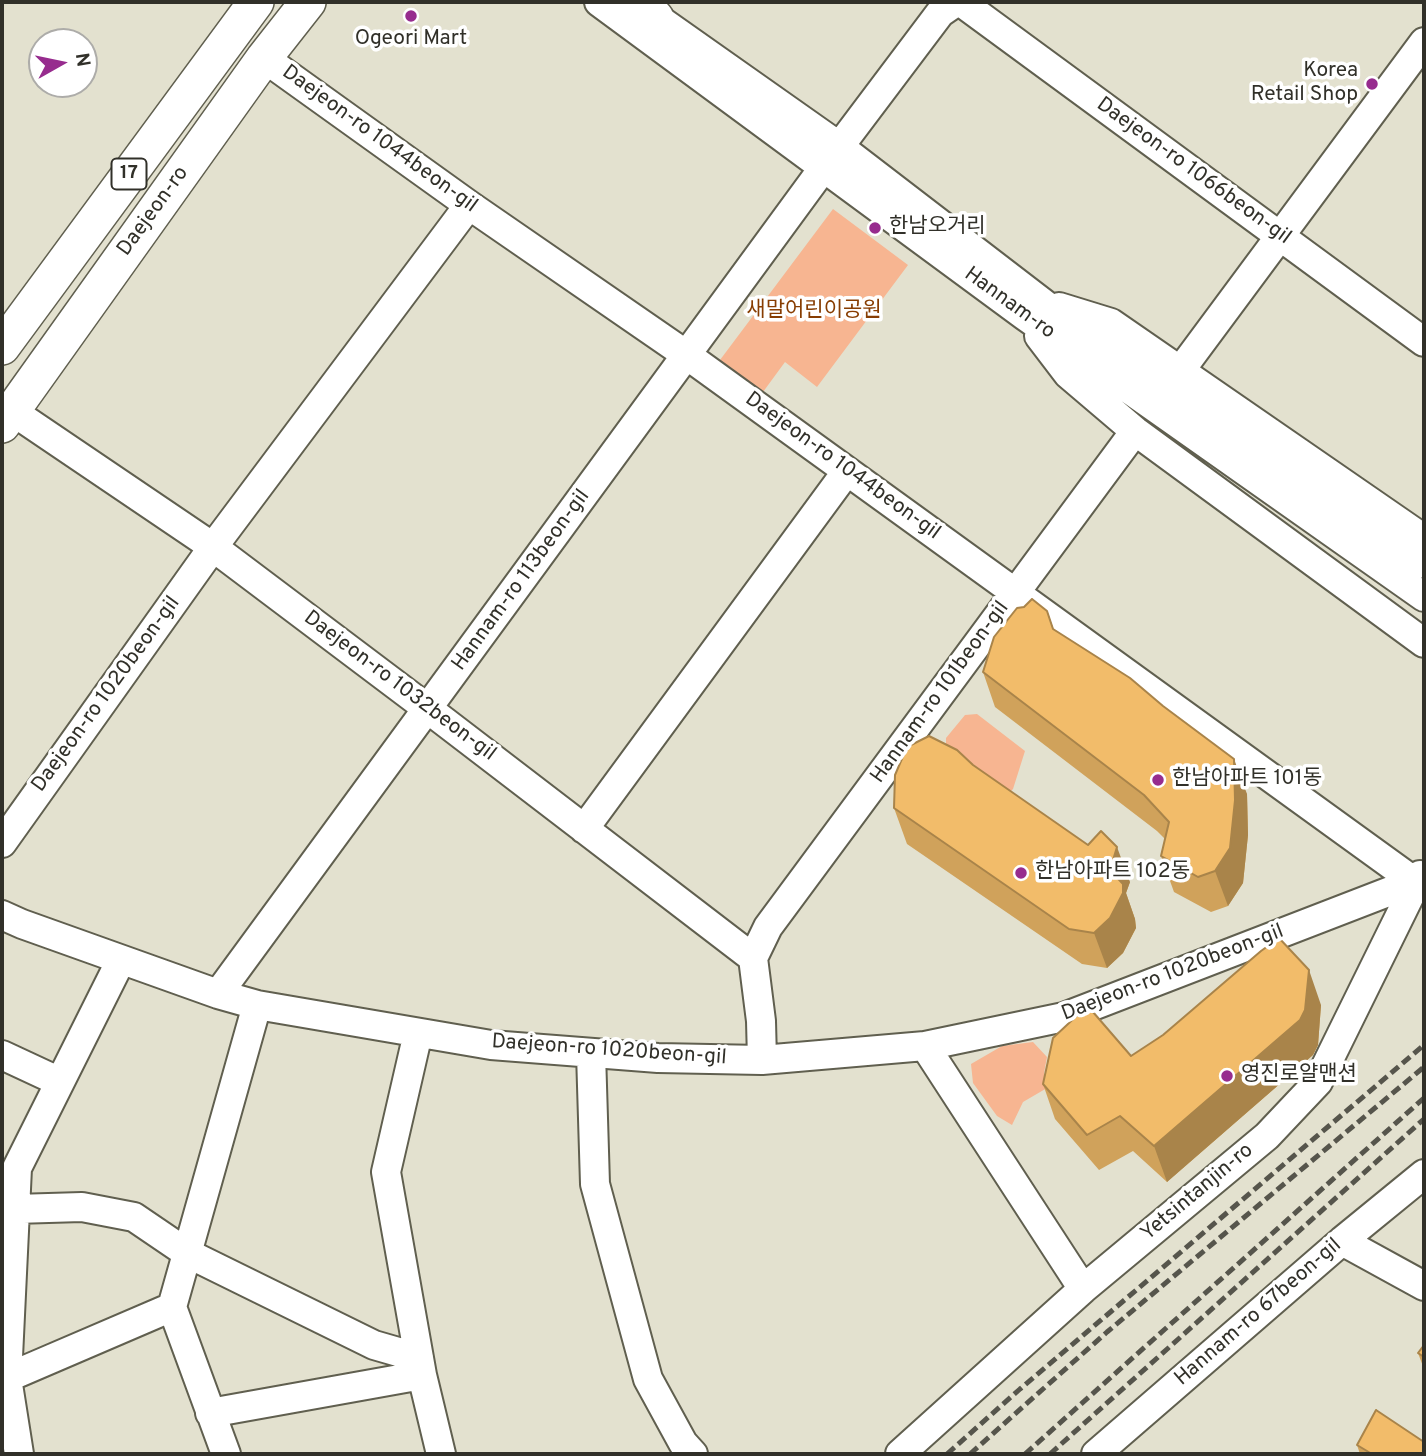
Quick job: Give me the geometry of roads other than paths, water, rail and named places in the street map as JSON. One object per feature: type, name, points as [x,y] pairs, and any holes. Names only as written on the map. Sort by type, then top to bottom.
[{"type":"main road","name":"Daejeon-ro","points":[[2,347],[256,2]]},
{"type":"main road","name":"Daejeon-ro","points":[[7,418],[264,58],[310,6]]},
{"type":"street","name":"Hannam-ro","points":[[600,2],[832,157]]},
{"type":"street","name":"Hannam-ro 113beon-gil","points":[[218,994],[832,157],[940,13],[959,2]]},
{"type":"street","name":"Daejeon-ro 1066beon-gil","points":[[959,2],[1424,342]]},
{"type":"street","name":"Hannam-ro","points":[[644,7],[832,157],[1032,308],[1090,339],[1415,559],[1424,597]]},
{"type":"street","points":[[1180,371],[1424,42]]},
{"type":"street","name":"Daejeon-ro 1044beon-gil","points":[[264,58],[469,205],[688,356],[1015,593],[1421,877]]},
{"type":"street","points":[[213,547],[469,205]]},
{"type":"street","points":[[1032,308],[1111,323],[1180,371],[1415,559]]},
{"type":"street","points":[[1032,308],[1068,374],[1135,431],[1424,643]]},
{"type":"street","name":"Daejeon-ro 1032beon-gil","points":[[7,418],[213,547],[753,958]]},
{"type":"street","name":"Hannam-ro 101beon-gil","points":[[753,958],[768,927],[1135,431]]},
{"type":"street","points":[[584,829],[847,471]]},
{"type":"street","name":"Daejeon-ro 1020beon-gil","points":[[2,843],[213,547]]},
{"type":"street","name":"Daejeon-ro 1020beon-gil","points":[[2,915],[22,925],[257,1006],[491,1045],[658,1058],[762,1060],[925,1046],[1064,1017],[1421,877]]},
{"type":"street","name":"Yetsintanjin-ro","points":[[900,1454],[1083,1289],[1267,1136],[1318,1082],[1421,877]]},
{"type":"street","points":[[753,958],[761,1021],[762,1060]]},
{"type":"street","points":[[19,1454],[4,1379],[8,1210],[17,1168],[121,960]]},
{"type":"street","points":[[226,1454],[172,1307],[257,1006]]},
{"type":"street","points":[[418,1033],[386,1172],[420,1366],[442,1454]]},
{"type":"street","points":[[925,1046],[1083,1289]]},
{"type":"street","points":[[591,1053],[595,1184],[648,1379],[682,1451]]},
{"type":"street","points":[[2,1055],[60,1082]]},
{"type":"street","name":"Hannam-ro 67beon-gil","points":[[1096,1454],[1342,1241],[1424,1174]]},
{"type":"street","points":[[8,1210],[82,1207],[134,1217],[187,1253],[420,1366]]},
{"type":"street","points":[[1342,1241],[1424,1286]]},
{"type":"street","points":[[4,1379],[172,1307]]},
{"type":"street","points":[[210,1413],[420,1366]]},
{"type":"railway","points":[[947,1454],[1424,1045]]},
{"type":"railway","points":[[970,1454],[1107,1332],[1424,1067]]},
{"type":"railway","points":[[1025,1454],[1424,1098]]},
{"type":"railway","points":[[1050,1454],[1424,1119]]},
{"type":"place","name":"Ogeori Mart","points":[[411,16]]},
{"type":"place","name":"Korea Retail Shop","points":[[1372,84]]},
{"type":"place","name":"한남오거리","points":[[875,228]]},
{"type":"place","name":"한남아파트 101동","points":[[1158,780]]},
{"type":"place","name":"한남아파트 102동","points":[[1021,873]]},
{"type":"place","name":"영진로얄맨션","points":[[1227,1076]]},
{"type":"park label","name":"새말어린이공원","points":[[814,312]]}]
